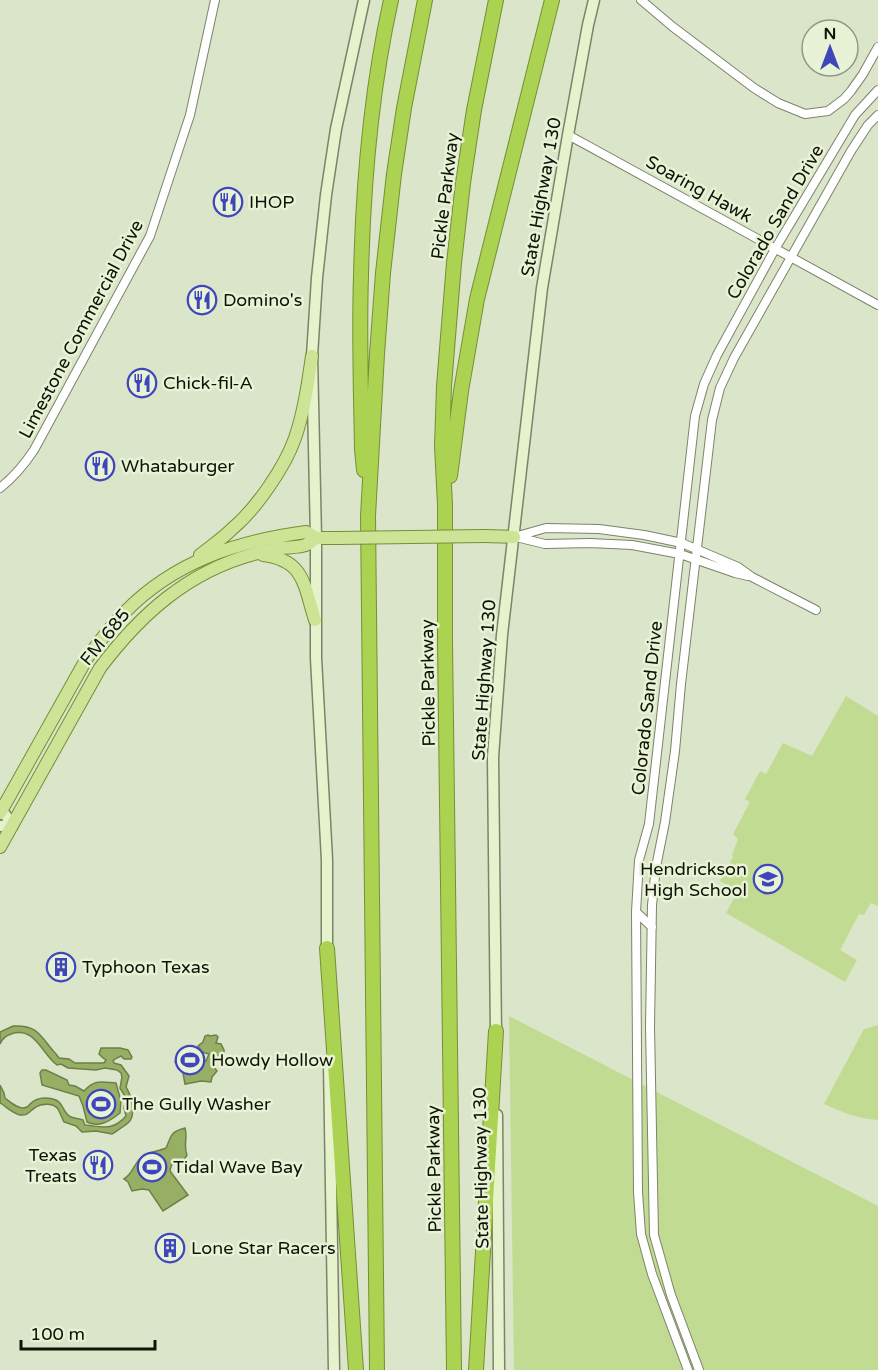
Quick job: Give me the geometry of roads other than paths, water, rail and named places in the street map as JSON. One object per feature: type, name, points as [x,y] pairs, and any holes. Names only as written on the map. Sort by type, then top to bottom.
[{"type":"highway","points":[[369,516],[362,449],[360,278],[373,112],[391,0]]},
{"type":"highway","points":[[377,1370],[369,516],[383,273],[404,108],[425,0]]},
{"type":"highway","name":"Pickle Parkway","points":[[454,1370],[445,505],[442,446],[444,386],[463,183],[474,110],[496,0]]},
{"type":"highway","points":[[445,505],[477,299],[552,0]]},
{"type":"highway","points":[[327,948],[356,1370]]},
{"type":"highway","points":[[476,1370],[496,1030]]},
{"type":"main road","name":"FM 685","points":[[1,810],[87,658],[105,635],[126,611],[148,592],[234,528],[259,501],[278,473],[295,440],[306,398],[312,356],[317,278],[336,129],[364,0]]},
{"type":"main road","name":"State Highway 130","points":[[500,1370],[493,757],[502,635],[542,288],[594,0]]},
{"type":"main road","points":[[312,356],[316,538],[315,620],[319,742],[327,860],[334,1370]]},
{"type":"main road","name":"FM 685","points":[[184,567],[249,542],[306,532],[316,538],[514,537]]},
{"type":"main road","name":"FM 685","points":[[0,847],[6,826],[100,668],[137,623],[173,593],[209,572],[253,554],[307,545],[316,538]]},
{"type":"main road","points":[[253,554],[277,557],[294,567],[302,577],[315,620]]},
{"type":"main road","points":[[1,810],[6,826]]},
{"type":"street","name":"Limestone Commercial Drive","points":[[0,488],[25,465],[34,450],[150,236],[190,116],[215,0]]},
{"type":"street","points":[[641,0],[754,88],[778,103],[806,114],[828,111],[844,99],[863,74],[878,47]]},
{"type":"street","name":"Colorado Sand Drive","points":[[688,1370],[652,1274],[641,1234],[638,1192],[636,912],[639,860],[649,824],[695,416],[704,384],[717,355],[775,249],[855,115],[878,90]]},
{"type":"street","name":"Colorado Sand Drive","points":[[699,1370],[671,1295],[654,1235],[650,1026],[652,905],[675,751],[712,420],[720,388],[734,358],[850,151],[878,115]]},
{"type":"street","name":"Soaring Hawk","points":[[568,135],[878,305]]},
{"type":"street","points":[[514,537],[546,528],[600,529],[681,543],[696,555],[735,573],[752,577],[816,610]]},
{"type":"street","points":[[514,537],[545,544],[632,545],[696,555]]},
{"type":"street","points":[[636,912],[652,927]]},
{"type":"place","name":"IHOP","points":[[228,202]]},
{"type":"place","name":"Domino's","points":[[202,300]]},
{"type":"place","name":"Chick-fil-A","points":[[142,383]]},
{"type":"place","name":"Whataburger","points":[[100,466]]},
{"type":"place","name":"Hendrickson High School","points":[[768,879]]},
{"type":"place","name":"Typhoon Texas","points":[[61,967]]},
{"type":"place","name":"Howdy Hollow","points":[[190,1060]]},
{"type":"place","name":"The Gully Washer","points":[[101,1104]]},
{"type":"place","name":"Texas Treats","points":[[98,1165]]},
{"type":"place","name":"Tidal Wave Bay","points":[[152,1167]]},
{"type":"place","name":"Lone Star Racers","points":[[170,1248]]}]
